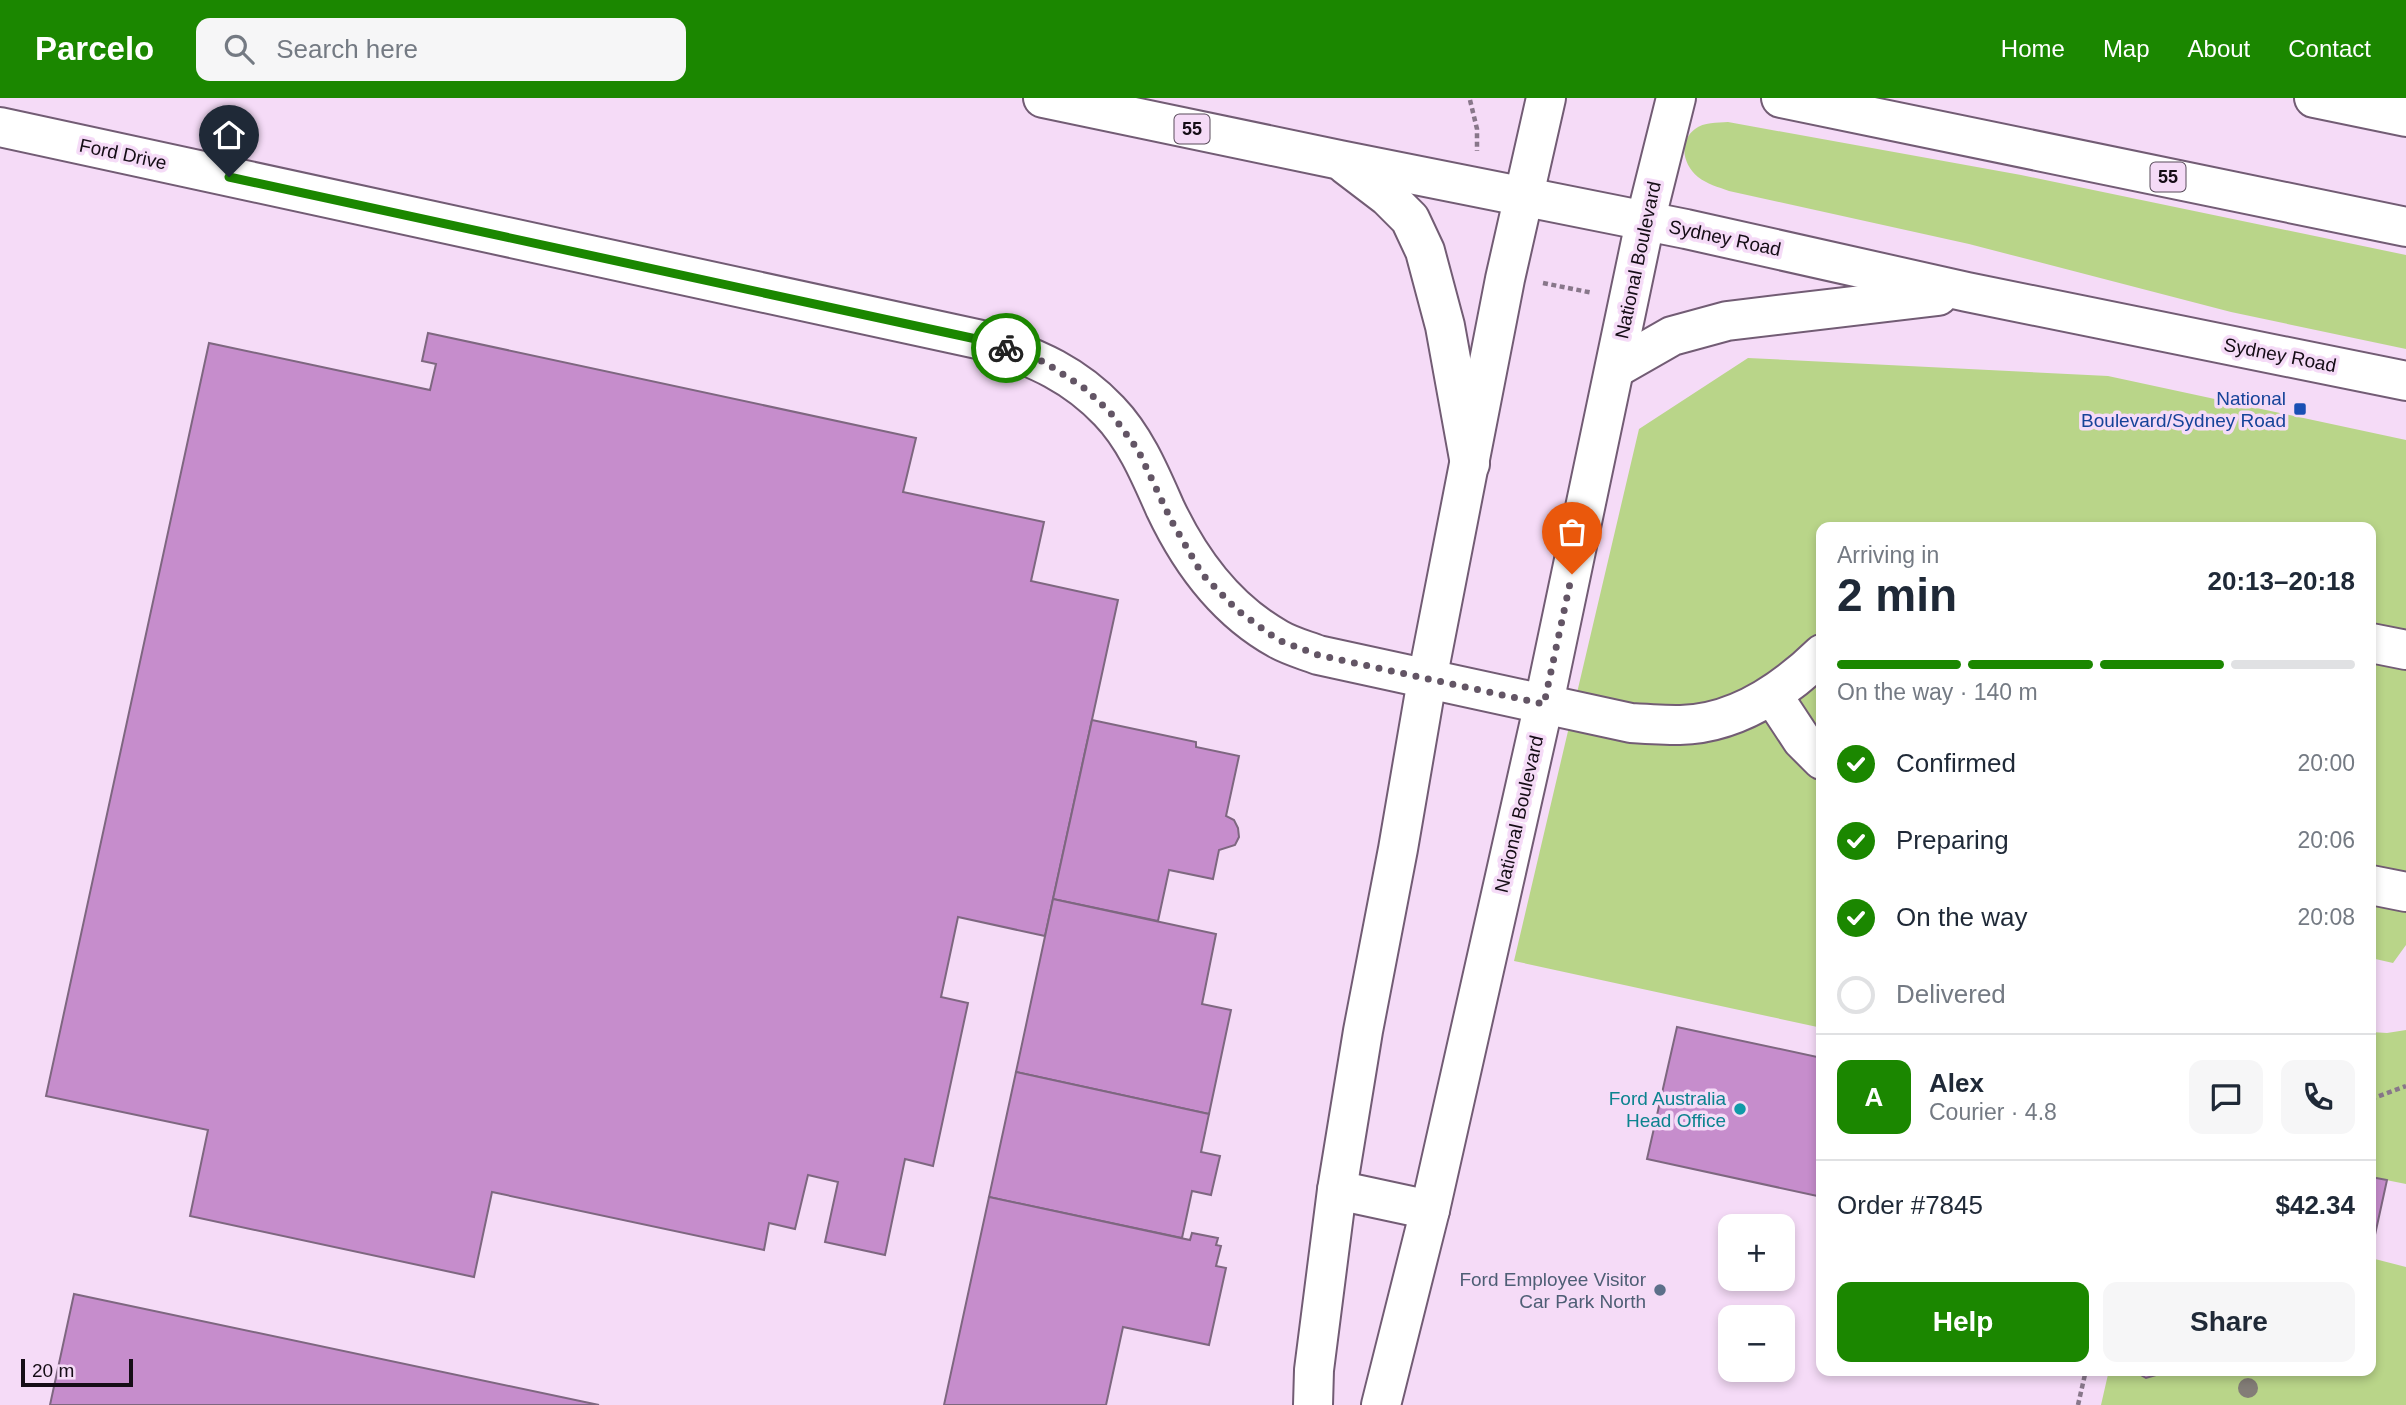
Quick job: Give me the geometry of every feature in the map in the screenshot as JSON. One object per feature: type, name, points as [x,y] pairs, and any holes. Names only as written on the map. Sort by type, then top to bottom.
[{"type":"main road","name":"Sydney Road","points":[[1044,98],[1686,229],[1967,292],[2406,381]]},
{"type":"main road","points":[[1313,1405],[1314,1370],[1337,1190],[1363,1031],[1427,680],[1522,195],[1546,98]]},
{"type":"main road","name":"National Boulevard","points":[[1381,1405],[1430,1210],[1544,704],[1645,222],[1676,98]]},
{"type":"main road","name":"55","points":[[1781,98],[2406,227]]},
{"type":"main road","points":[[2314,98],[2406,117]]},
{"type":"main road","name":"Ford Drive","points":[[0,127],[990,342],[1044,362],[1083,387],[1110,412],[1138,450],[1171,520],[1202,574],[1237,610],[1278,640],[1318,655],[1631,723],[1682,725],[1722,718],[1773,696],[1816,659]]},
{"type":"main road","points":[[1340,160],[1388,197],[1410,219],[1425,251],[1445,326],[1470,464]]},
{"type":"main road","points":[[1616,368],[1672,336],[1727,321],[1967,292]]},
{"type":"main road","points":[[2376,644],[2406,650]]},
{"type":"main road","points":[[1773,696],[1802,740],[1816,754]]},
{"type":"main road","points":[[2376,886],[2406,892]]},
{"type":"main road","points":[[1337,1190],[1430,1210]]},
{"type":"path","points":[[1470,100],[1477,129],[1477,151]]},
{"type":"path","points":[[1539,282],[1604,295]]},
{"type":"path","points":[[2376,1097],[2406,1086]]},
{"type":"path","points":[[2078,1405],[2085,1376]]},
{"type":"green space","points":[[1728,122],[2021,175],[2406,255],[2406,349],[2231,312],[1969,244],[1729,191],[1698,177],[1689,166],[1684,153],[1686,140],[1695,129],[1706,124]]},
{"type":"green space","points":[[1748,358],[2108,376],[2406,440],[2406,945],[2393,963],[2376,959],[2376,522],[1816,522],[1816,1027],[1514,961],[1639,429]]},
{"type":"green space","points":[[2406,1030],[2406,1184],[2376,1178],[2376,1032]]},
{"type":"green space","points":[[2376,1259],[2406,1267],[2406,1405],[2101,1405],[2108,1376],[2376,1376]]},
{"type":"building","points":[[428,333],[916,438],[903,492],[1044,522],[1031,581],[1118,600],[1045,936],[958,917],[941,997],[968,1003],[933,1166],[905,1159],[885,1255],[825,1242],[838,1182],[808,1175],[795,1229],[769,1223],[764,1250],[492,1192],[474,1277],[190,1216],[208,1130],[46,1096],[209,343],[430,390],[436,364],[422,361]]},
{"type":"building","points":[[1092,720],[1196,742],[1196,747],[1239,756],[1226,816],[1234,820],[1239,837],[1235,845],[1219,850],[1213,879],[1169,870],[1158,921],[1053,899]]},
{"type":"building","points":[[1053,899],[1216,934],[1202,1004],[1231,1010],[1209,1114],[1016,1072]]},
{"type":"building","name":"Ford Australia Head Office","points":[[1677,1027],[1816,1057],[1816,1196],[1647,1159]]},
{"type":"building","points":[[1016,1072],[1209,1114],[1201,1152],[1220,1156],[1211,1195],[1192,1191],[1182,1238],[989,1197]]},
{"type":"building","points":[[2376,1178],[2387,1180],[2376,1230]]},
{"type":"building","points":[[989,1197],[1190,1240],[1192,1233],[1218,1238],[1216,1245],[1221,1246],[1216,1266],[1226,1268],[1209,1345],[1123,1327],[1106,1405],[944,1405]]},
{"type":"building","points":[[74,1294],[599,1405],[50,1405]]},
{"type":"way so far","points":[[1006,348],[1044,362],[1083,387],[1110,412],[1138,450],[1171,520],[1202,574],[1237,610],[1278,640],[1318,655],[1544,704],[1572,574]]},
{"type":"place","name":"National Boulevard/Sydney Road","points":[[2300,409]]},
{"type":"place","name":"Ford Australia Head Office","points":[[1740,1109]]},
{"type":"place","name":"Ford Employee Visitor Car Park North","points":[[1660,1290]]},
{"type":"route","points":[[229,177],[990,342],[1006,348]]}]
